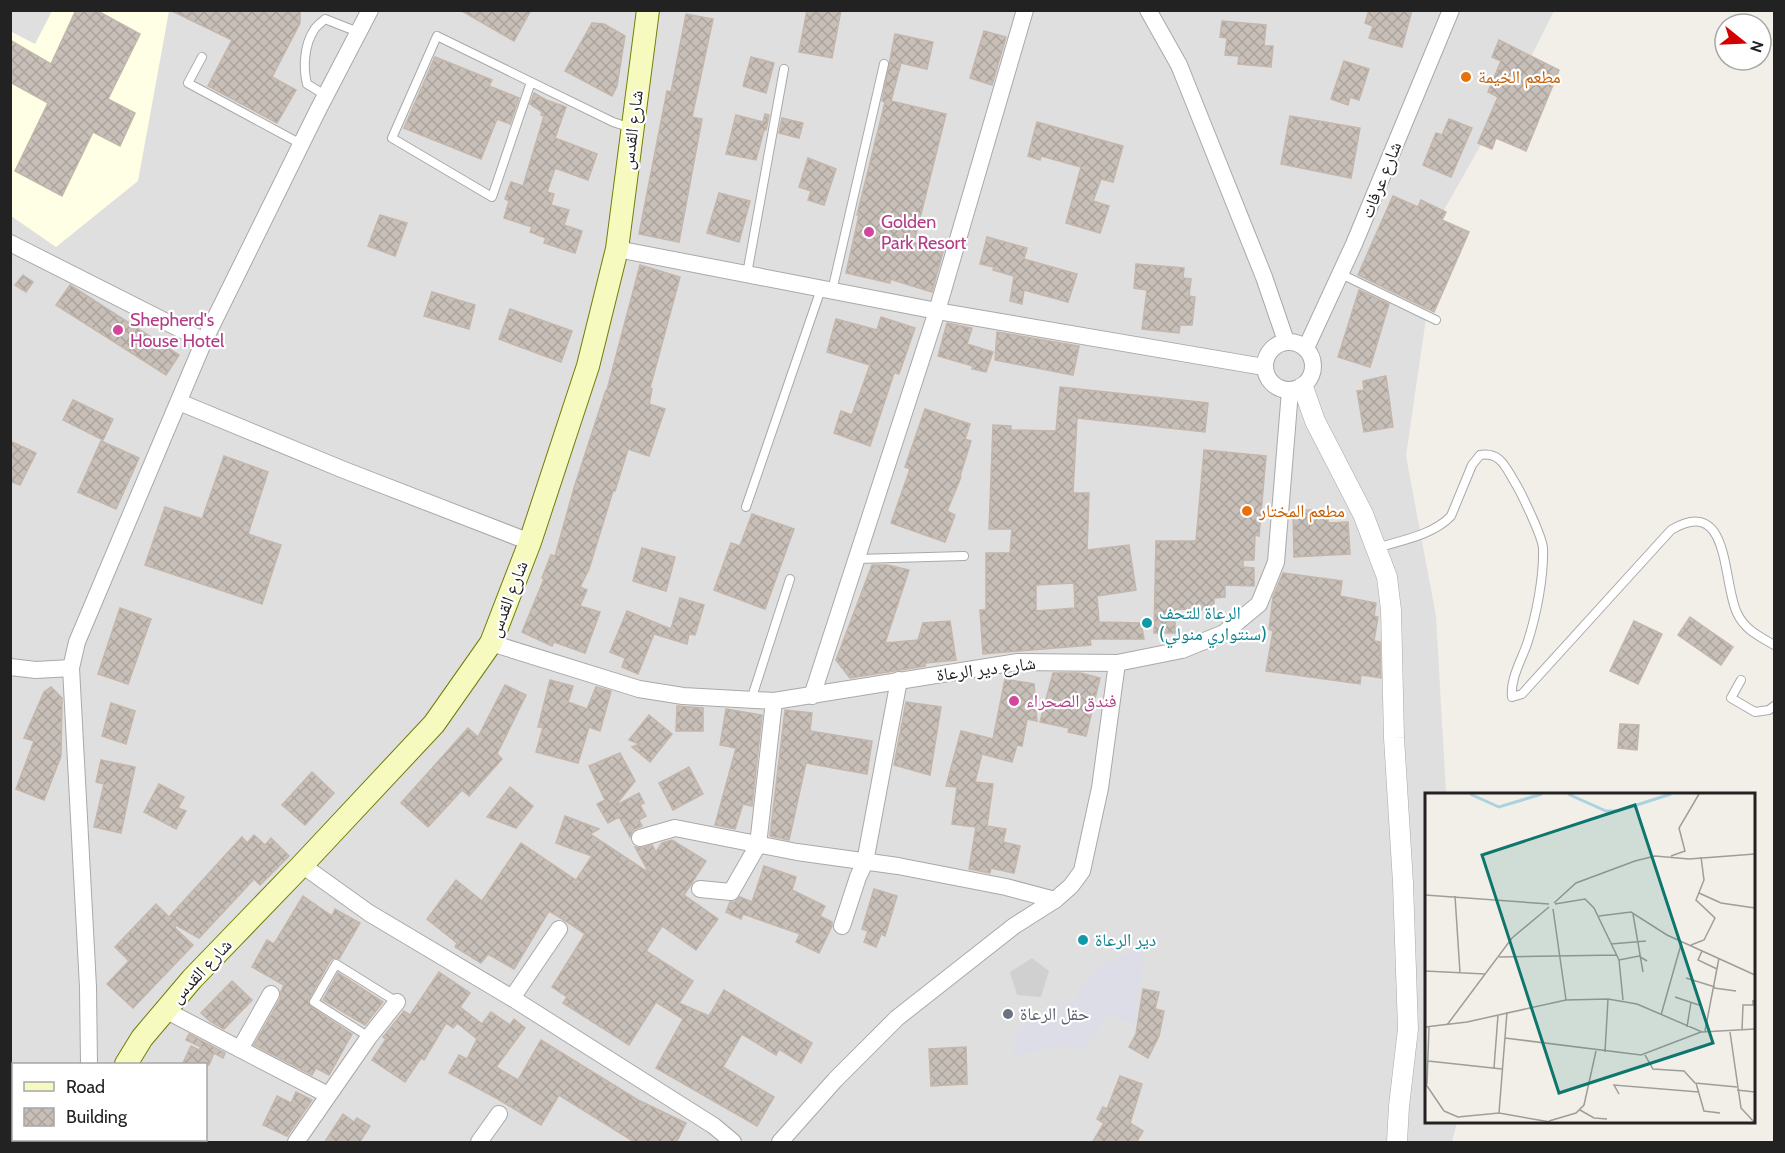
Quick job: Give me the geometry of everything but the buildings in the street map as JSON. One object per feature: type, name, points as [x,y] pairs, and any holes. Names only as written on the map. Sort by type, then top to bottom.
[{"type":"main road","name":"شارع القدس","points":[[127,1063],[142,1038],[192,979],[434,724],[491,643],[530,542],[588,366],[617,249],[648,10]]},
{"type":"street","points":[[89,1063],[88,987],[71,668],[76,642],[204,341],[370,10]]},
{"type":"street","points":[[812,696],[938,311],[1025,10]]},
{"type":"street","points":[[1148,10],[1179,65],[1264,277],[1286,341]]},
{"type":"street","name":"شارع عرفات","points":[[1306,348],[1341,274],[1451,10]]},
{"type":"street","points":[[10,243],[204,341]]},
{"type":"street","points":[[617,249],[938,311],[1264,367]]},
{"type":"street","points":[[1286,341],[1297,342],[1306,348],[1314,361],[1313,374],[1297,389],[1280,389],[1268,379],[1264,367],[1266,358],[1274,346],[1286,341]]},
{"type":"street","points":[[1297,389],[1363,513],[1387,576],[1391,610],[1394,738],[1405,928],[1408,1029],[1397,1143]]},
{"type":"street","name":"شارع دير الرعاة","points":[[491,643],[639,689],[683,696],[774,701],[1018,662],[1118,663],[1182,650],[1224,633],[1259,604],[1276,562],[1297,389]]},
{"type":"street","points":[[179,402],[344,470],[530,542]]},
{"type":"street","points":[[780,1143],[835,1080],[897,1018],[1014,926],[1055,900],[1071,886],[1082,871],[1100,788],[1118,663]]},
{"type":"street","points":[[10,668],[36,670],[71,668]]},
{"type":"street","points":[[842,926],[865,862],[899,680]]},
{"type":"street","points":[[700,889],[731,892],[758,845],[774,701]]},
{"type":"street","points":[[640,838],[675,828],[758,845],[1006,886],[1055,900]]},
{"type":"street","points":[[302,865],[369,913],[512,998],[714,1126],[733,1143]]},
{"type":"street","points":[[512,998],[559,929]]},
{"type":"street","points":[[240,1048],[271,994]]},
{"type":"street","points":[[296,1143],[369,1037],[397,1002]]},
{"type":"street","points":[[165,1010],[328,1095]]},
{"type":"street","points":[[479,1143],[499,1114]]},
{"type":"lane","points":[[326,95],[307,84],[304,70],[313,30],[325,20],[358,33]]},
{"type":"lane","points":[[531,82],[492,197],[392,138],[437,36],[531,82],[612,122],[633,128]]},
{"type":"lane","points":[[202,57],[188,83],[301,144]]},
{"type":"lane","points":[[746,507],[827,290],[884,64]]},
{"type":"lane","points":[[747,274],[784,69]]},
{"type":"lane","points":[[1341,274],[1436,320]]},
{"type":"lane","points":[[1377,548],[1430,530],[1445,522],[1451,516],[1472,465],[1480,455],[1489,454],[1500,459],[1519,489],[1543,546],[1538,598],[1528,641],[1511,686],[1512,696],[1522,694],[1671,530],[1685,521],[1707,525],[1722,544],[1736,611],[1746,628],[1774,645]]},
{"type":"lane","points":[[857,559],[964,556]]},
{"type":"lane","points":[[751,700],[790,579]]},
{"type":"lane","points":[[1741,680],[1731,698],[1755,712],[1769,710],[1774,706]]},
{"type":"lane","points":[[369,1037],[314,1002],[336,964],[397,1002]]},
{"type":"shaded area","points":[[10,11],[1554,11],[1532,55],[1441,215],[1406,456],[1436,616],[1446,793],[1425,793],[1425,1123],[1457,1123],[1452,1142],[11,1142]]},
{"type":"shaded area","points":[[52,11],[169,11],[138,181],[56,247],[11,216],[10,31],[35,44]]},
{"type":"shaded area","points":[[1139,949],[1145,950],[1134,1026],[1110,1014],[1083,1051],[1067,1046],[1053,1047],[1012,1058],[1018,1028],[1074,1000],[1097,967]]},
{"type":"shaded area","points":[[1032,958],[1049,971],[1041,997],[1017,995],[1010,972]]},
{"type":"place","name":"مطعم الخيمة","points":[[1466,77]]},
{"type":"place","name":"Golden Park Resort","points":[[869,232]]},
{"type":"place","name":"Shepherd's House Hotel","points":[[118,330]]},
{"type":"place","name":"مطعم المختار","points":[[1247,511]]},
{"type":"place","name":"الرعاة للتحف (سنتواري منولي)","points":[[1147,623]]},
{"type":"place","name":"فندق الصحراء","points":[[1014,701]]},
{"type":"place","name":"دير الرعاة","points":[[1083,940]]},
{"type":"place","name":"حقل الرعاة","points":[[1008,1014]]}]
